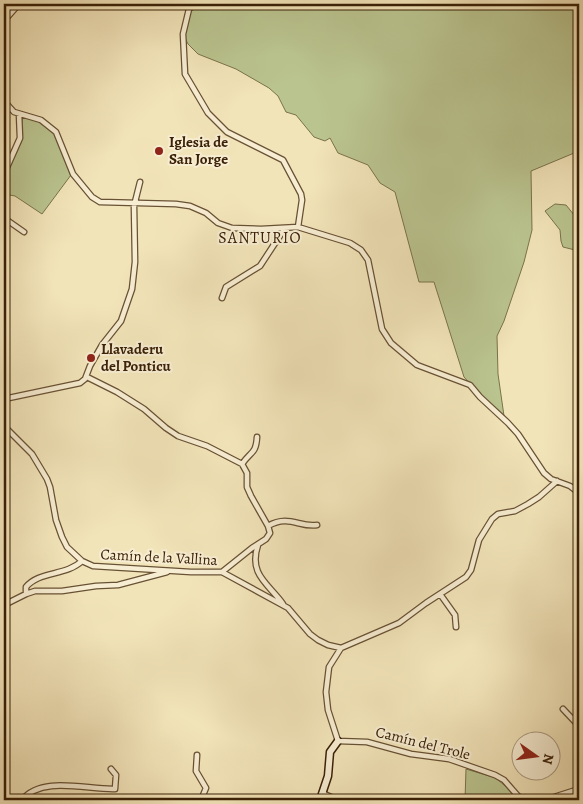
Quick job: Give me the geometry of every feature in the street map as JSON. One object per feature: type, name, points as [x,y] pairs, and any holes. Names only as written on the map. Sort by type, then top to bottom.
[{"type":"street","points":[[4,21],[19,4]]},
{"type":"street","points":[[196,4],[189,9],[183,34],[185,74],[208,113],[227,132],[283,160],[301,194],[302,200],[298,228]]},
{"type":"street","points":[[4,101],[9,108],[19,114],[42,120],[56,132],[73,174],[92,197],[104,203],[176,204],[190,206],[206,213],[223,226],[261,229],[298,228],[350,243],[361,250],[370,266],[382,329],[391,343],[417,365],[470,385],[485,403],[518,434],[544,473],[551,479],[570,486],[579,493]]},
{"type":"street","points":[[4,174],[20,138],[19,114]]},
{"type":"street","points":[[4,399],[80,383],[87,377],[90,366],[102,345],[121,321],[132,289],[135,268],[134,203],[140,182]]},
{"type":"street","points":[[4,218],[24,232]]},
{"type":"street","points":[[222,298],[226,287],[260,266],[284,228]]},
{"type":"street","points":[[87,377],[144,408],[178,436],[207,446],[242,464],[247,474],[247,487],[270,530],[268,538],[222,572]]},
{"type":"street","name":"Camín de la Vallina","points":[[4,426],[36,460],[50,487],[56,520],[62,537],[68,547],[82,561],[93,566],[202,573],[222,572],[283,606],[294,614],[301,624],[318,640],[341,648]]},
{"type":"street","points":[[242,464],[256,450],[257,437]]},
{"type":"street","points":[[320,800],[328,776],[330,752],[338,741],[328,710],[326,692],[329,667],[341,648],[399,623],[469,575],[480,540],[492,519],[498,514],[515,511],[528,504],[557,481]]},
{"type":"street","points":[[268,526],[289,521],[310,526],[317,525]]},
{"type":"street","points":[[258,544],[256,571],[283,603],[283,606]]},
{"type":"street","points":[[26,594],[26,587],[32,581],[66,571],[82,561]]},
{"type":"street","points":[[4,605],[35,591],[62,591],[118,585],[170,570]]},
{"type":"street","points":[[440,594],[455,615],[456,628]]},
{"type":"street","points":[[563,709],[579,726]]},
{"type":"street","name":"Camín del Trole","points":[[338,741],[367,742],[411,754],[449,759],[495,775],[504,780],[523,799],[551,798],[579,789]]},
{"type":"street","points":[[197,755],[196,772],[206,788],[201,800]]},
{"type":"street","points":[[22,800],[32,791],[41,788],[79,786],[101,790],[115,789],[116,775],[111,769]]},
{"type":"street","points":[[322,793],[338,800]]},
{"type":"green space","points":[[196,4],[579,4],[579,75],[574,77],[573,80],[579,78],[579,151],[531,171],[532,230],[524,262],[497,336],[498,374],[504,416],[484,399],[464,377],[434,282],[419,282],[395,192],[380,183],[368,165],[338,153],[330,138],[325,141],[314,137],[296,115],[286,112],[278,96],[269,88],[236,69],[198,54],[188,44],[183,34],[188,13]]},
{"type":"green space","points":[[22,117],[38,121],[52,131],[60,144],[71,175],[42,214],[15,196],[4,194],[4,179],[21,142]]},
{"type":"green space","points":[[555,204],[566,205],[579,221],[579,251],[563,247],[560,230],[545,211]]},
{"type":"green space","points":[[466,769],[496,778],[521,800],[465,800]]},
{"type":"place","name":"Iglesia de San Jorge","points":[[159,151]]},
{"type":"place","name":"Llavaderu del Ponticu","points":[[91,358]]},
{"type":"district","name":"SANTURIO","points":[[260,237]]}]
